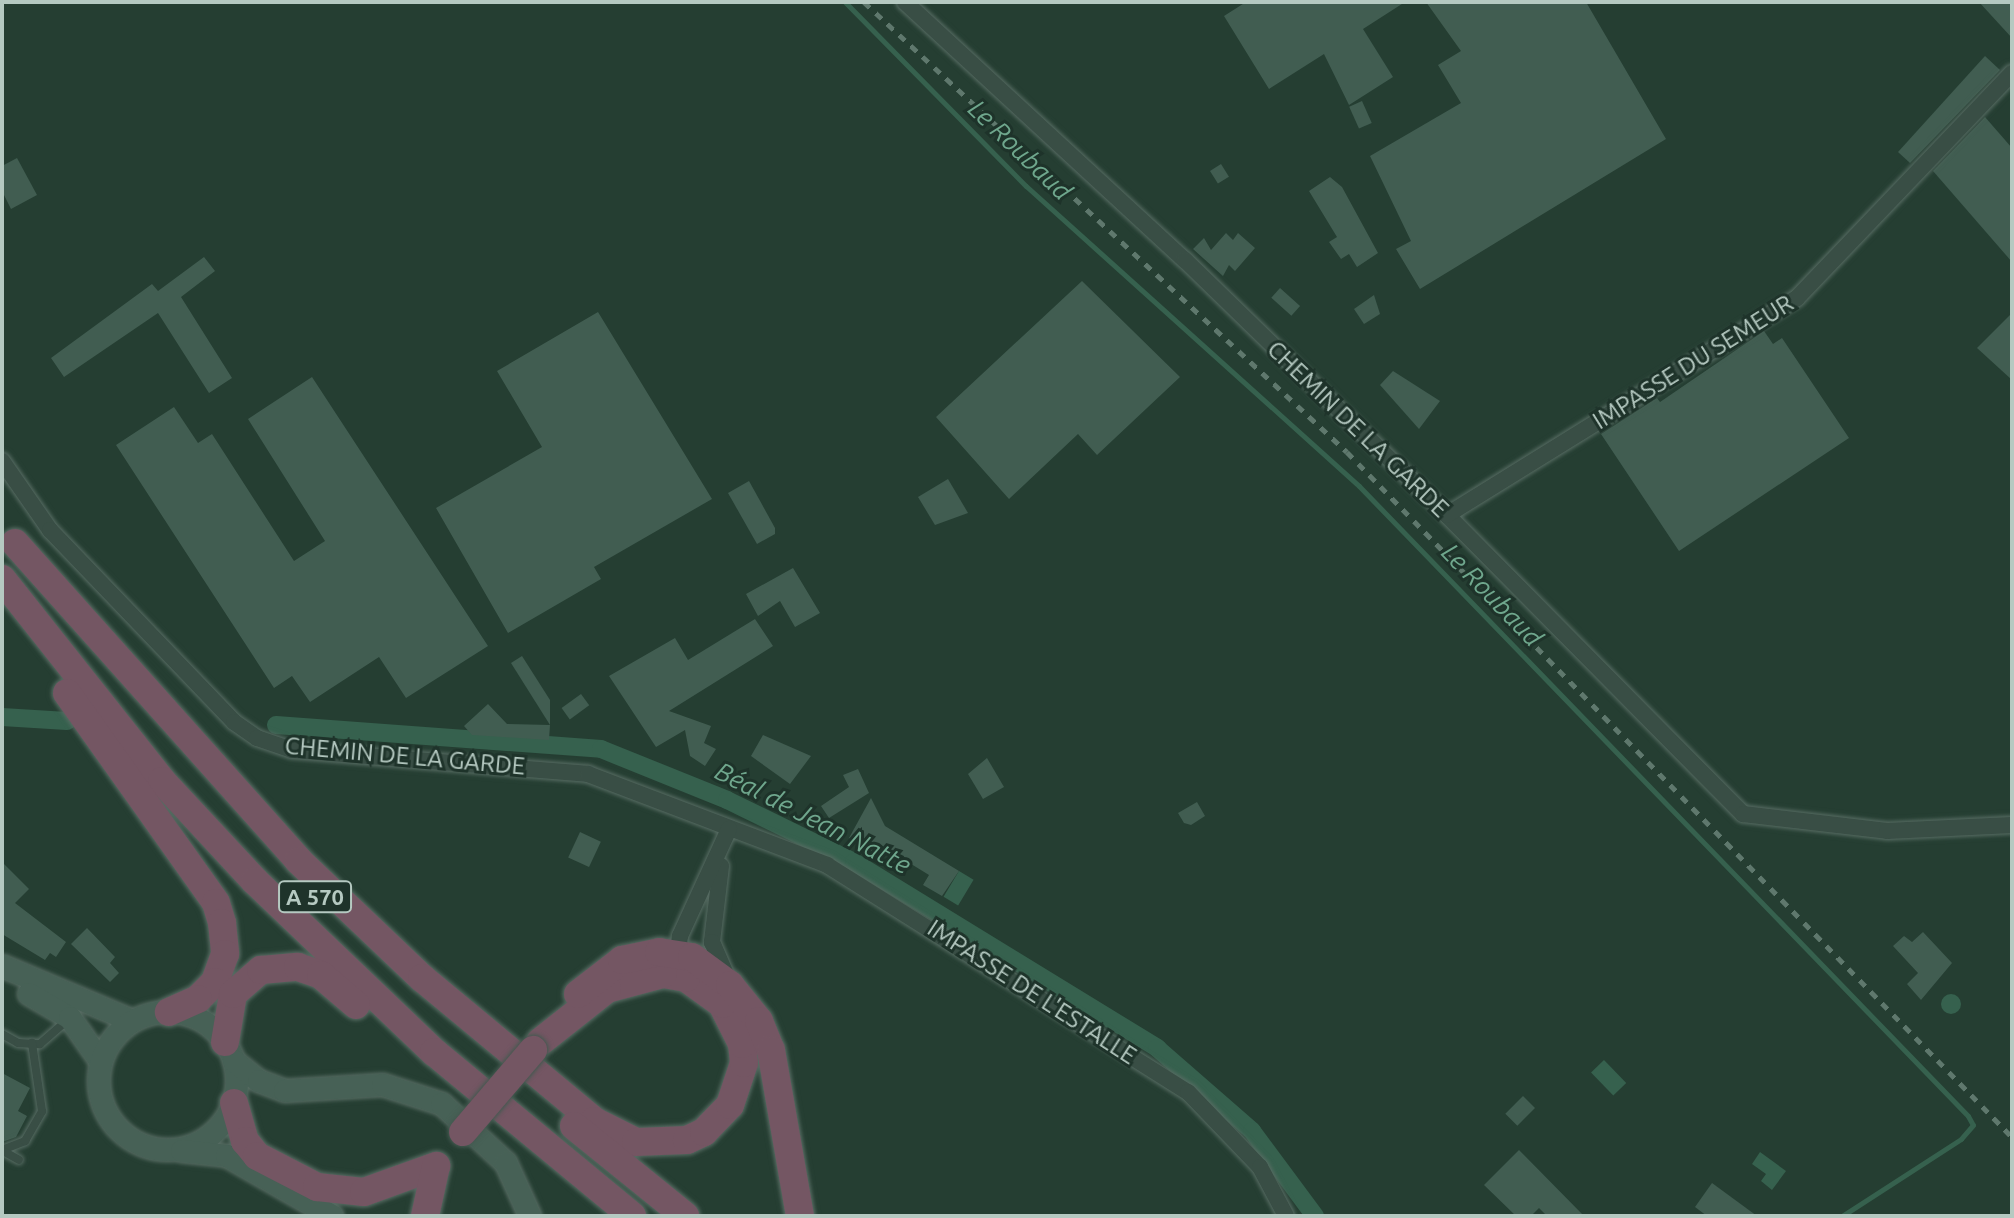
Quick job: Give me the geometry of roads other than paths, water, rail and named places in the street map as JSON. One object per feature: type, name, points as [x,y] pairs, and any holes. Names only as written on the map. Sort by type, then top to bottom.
[{"type":"highway","points":[[9,533],[250,810],[360,921],[550,1089],[594,1121],[636,1142],[671,1143],[704,1132],[730,1105],[740,1084],[744,1063],[735,1025],[690,959]]},
{"type":"highway","name":"A 570","points":[[9,533],[201,779],[303,886],[500,1065],[685,1216]]},
{"type":"highway","name":"A 570","points":[[2,579],[162,781],[255,881],[434,1052],[632,1216]]},
{"type":"highway","points":[[2,601],[216,903],[226,937],[221,971],[198,999],[169,1012]]},
{"type":"highway","points":[[291,1190],[316,1199],[368,1203],[403,1192],[436,1166],[588,981],[604,969],[641,955],[690,959],[730,985],[759,1021],[771,1050],[800,1216]]},
{"type":"highway","points":[[536,1046],[607,989],[690,959]]},
{"type":"highway","points":[[230,1052],[226,1011],[246,979],[279,965],[321,975],[608,1216]]},
{"type":"highway","points":[[234,1103],[245,1141],[257,1156],[317,1187],[364,1192],[436,1166]]},
{"type":"highway","points":[[425,1216],[436,1166]]},
{"type":"main road","points":[[2,966],[133,1021]]},
{"type":"main road","points":[[2,981],[70,1018],[101,1062]]},
{"type":"main road","points":[[332,1216],[227,1156],[174,1151],[131,1141],[114,1126],[103,1106],[101,1062],[114,1039],[133,1021],[169,1012],[191,1016],[259,1081],[285,1091],[383,1085],[442,1104],[506,1163],[530,1216]]},
{"type":"main road","points":[[174,1151],[211,1136],[234,1103],[230,1052]]},
{"type":"street","name":"CHEMIN DE LA GARDE","points":[[905,2],[1185,260],[1447,515],[1743,814],[1887,831],[2012,825]]},
{"type":"street","name":"IMPASSE DU SEMEUR","points":[[1447,515],[1797,298],[2012,73]]},
{"type":"street","name":"CHEMIN DE LA GARDE","points":[[2,461],[50,530],[234,722],[257,738],[292,750],[588,774],[729,829]]},
{"type":"street","points":[[690,959],[729,829]]},
{"type":"street","points":[[690,959],[729,829]]},
{"type":"street","name":"IMPASSE DE L'ESTALLE","points":[[729,829],[827,865],[1188,1092],[1260,1167],[1286,1216]]},
{"type":"lane","points":[[2,1034],[32,1043],[53,1038],[70,1018]]},
{"type":"lane","points":[[2,1150],[25,1141],[42,1111],[32,1043]]},
{"type":"lane","points":[[2,1150],[19,1160]]},
{"type":"waterway","name":"Le Roubaud","points":[[845,2],[1026,186],[1359,486],[1968,1116],[1973,1125],[1961,1139],[1842,1216]]},
{"type":"waterway","name":"Béal de Jean Natte","points":[[2,717],[67,721]]},
{"type":"waterway","name":"Béal de Jean Natte","points":[[276,725],[601,749],[727,800],[854,862],[1157,1048],[1252,1131],[1315,1216]]},
{"type":"railway","points":[[864,2],[1347,452],[2012,1137]]}]
